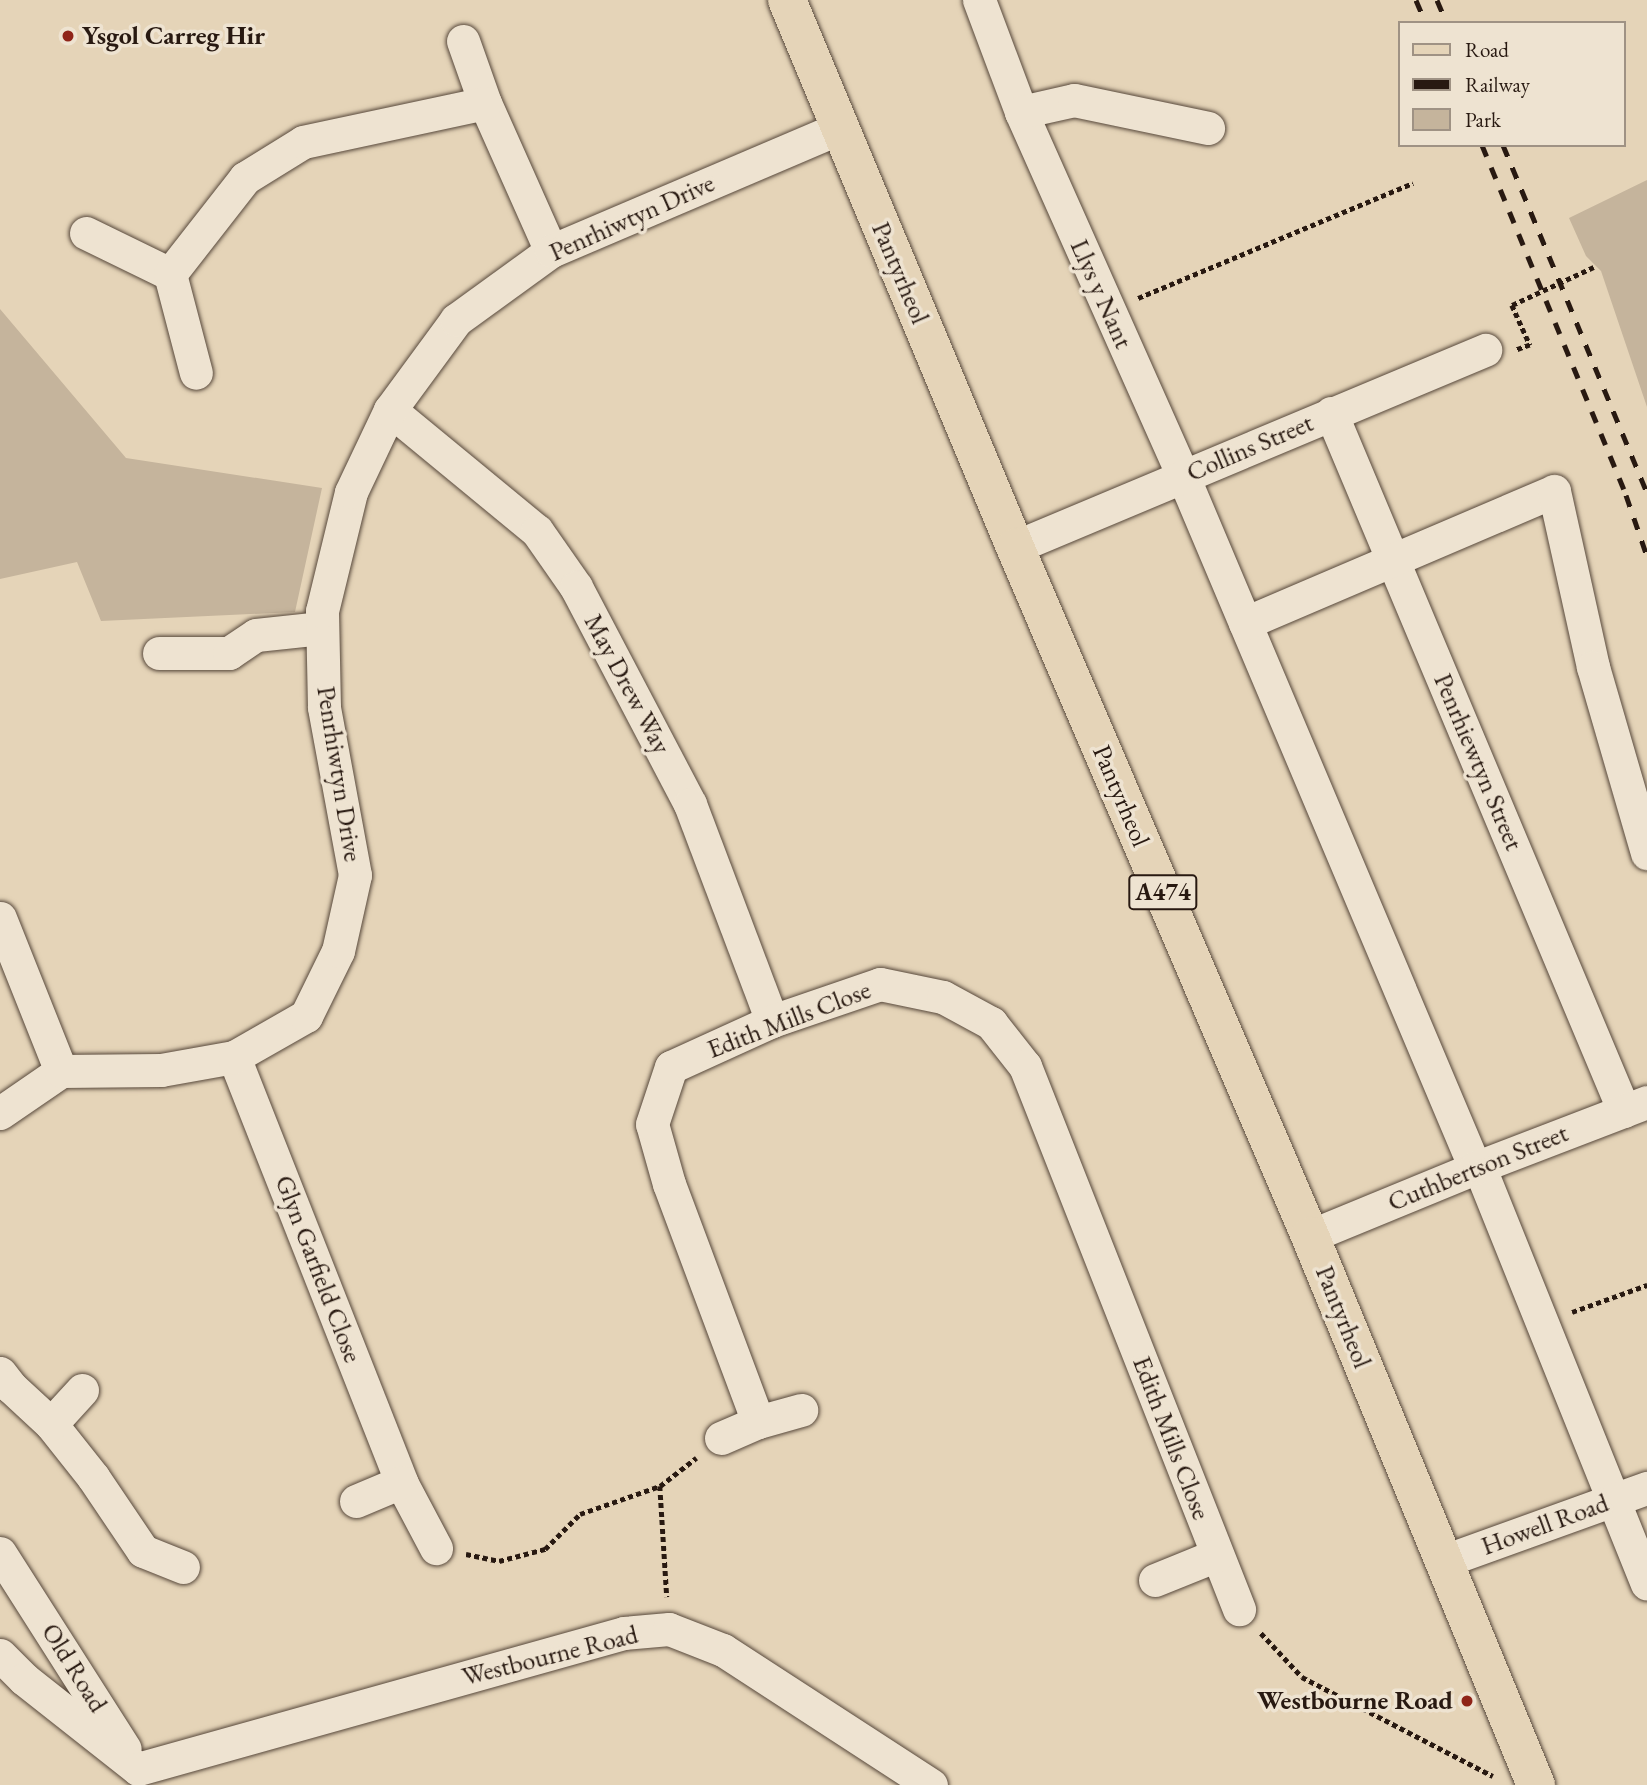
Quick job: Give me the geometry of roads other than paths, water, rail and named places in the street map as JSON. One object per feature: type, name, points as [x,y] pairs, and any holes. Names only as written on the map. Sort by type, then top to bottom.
[{"type":"main road","name":"Pantyrheol","points":[[787,0],[1015,547],[1310,1236],[1536,1785]]},
{"type":"street","name":"Llys y Nant","points":[[979,0],[1021,111],[1183,476],[1477,1167],[1647,1584]]},
{"type":"street","points":[[463,41],[485,103],[551,251]]},
{"type":"street","points":[[1021,111],[1074,100],[1208,128]]},
{"type":"street","points":[[170,274],[246,178],[303,142],[485,103]]},
{"type":"street","name":"Penrhiwtyn Drive","points":[[61,1071],[161,1070],[234,1057],[306,1016],[338,951],[355,875],[324,707],[322,611],[351,492],[390,410],[456,320],[551,251],[840,128]]},
{"type":"street","points":[[86,233],[170,274],[196,373]]},
{"type":"street","name":"Collins Street","points":[[1015,547],[1485,350]]},
{"type":"street","name":"May Drew Way","points":[[390,410],[537,531],[576,587],[690,804],[772,1021]]},
{"type":"street","name":"Penrhiewtyn Street","points":[[1331,413],[1393,561],[1636,1106]]},
{"type":"street","points":[[1245,622],[1554,491],[1592,667],[1647,853]]},
{"type":"street","points":[[159,653],[229,653],[256,635],[323,628]]},
{"type":"street","points":[[0,918],[61,1071],[0,1113]]},
{"type":"street","name":"Edith Mills Close","points":[[758,1422],[669,1184],[652,1124],[671,1067],[772,1021],[880,984],[943,997],[991,1023],[1025,1066],[1240,1609]]},
{"type":"street","name":"Glyn Garfield Close","points":[[234,1057],[401,1482],[436,1548]]},
{"type":"street","name":"Cuthbertson Street","points":[[1310,1236],[1477,1167],[1636,1106]]},
{"type":"street","points":[[0,1373],[11,1387],[51,1424],[93,1477],[143,1551],[183,1567]]},
{"type":"street","points":[[51,1424],[82,1390]]},
{"type":"street","points":[[721,1438],[758,1422],[801,1410]]},
{"type":"street","points":[[356,1501],[401,1482]]},
{"type":"street","name":"Howell Road","points":[[1444,1561],[1647,1488]]},
{"type":"street","name":"Old Road","points":[[0,1553],[141,1777]]},
{"type":"street","points":[[1155,1580],[1217,1555]]},
{"type":"street","name":"Westbourne Road","points":[[141,1777],[624,1633],[669,1629],[723,1650],[930,1785]]},
{"type":"street","points":[[0,1655],[24,1679],[141,1777]]},
{"type":"railway","points":[[1416,0],[1425,21]]},
{"type":"railway","points":[[1437,0],[1446,21]]},
{"type":"railway","points":[[1483,147],[1626,495],[1647,556]]},
{"type":"railway","points":[[1504,147],[1647,492]]},
{"type":"place","name":"Ysgol Carreg Hir","points":[[68,36]]},
{"type":"place","name":"Westbourne Road","points":[[1467,1701]]}]
